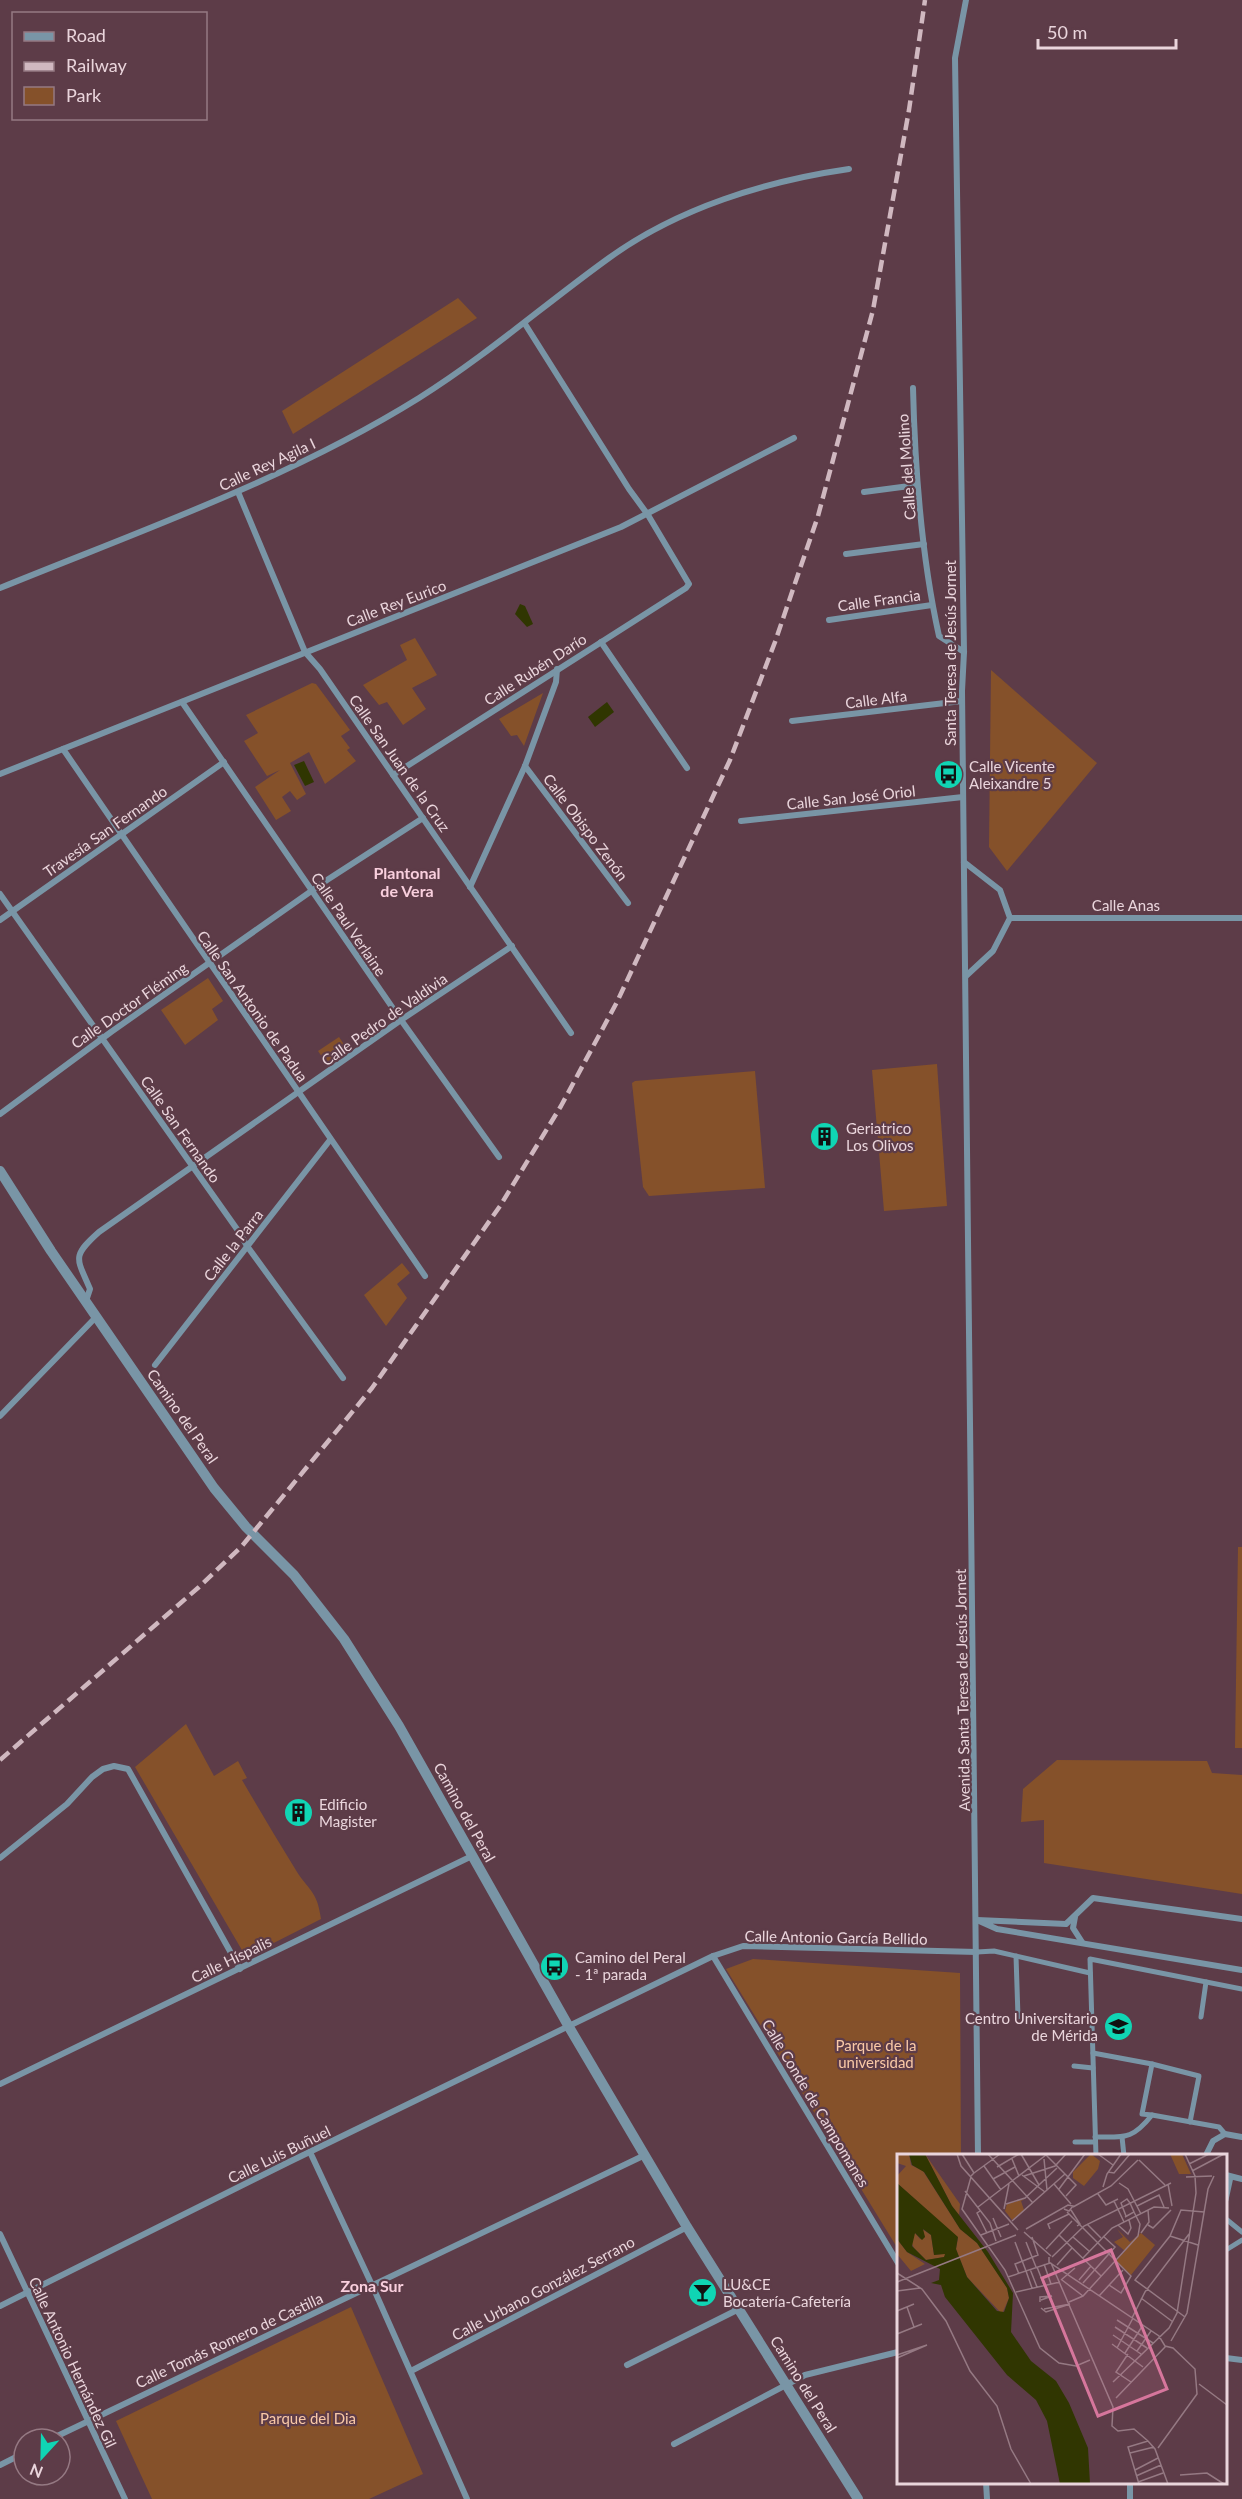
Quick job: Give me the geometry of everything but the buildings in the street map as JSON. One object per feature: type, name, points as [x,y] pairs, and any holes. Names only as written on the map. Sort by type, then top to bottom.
[{"type":"street","name":"Santa Teresa de Jesús Jornet","points":[[966,0],[955,58],[955,116],[964,652],[962,701],[969,1225]]},
{"type":"street","name":"Calle Rey Agila I","points":[[0,588],[238,492],[338,444],[419,398],[525,324],[610,257],[690,213],[744,192],[807,175],[849,169]]},
{"type":"street","points":[[525,324],[629,489],[648,515]]},
{"type":"street","name":"Calle del Molino","points":[[913,388],[917,485],[932,605],[939,636],[964,652]]},
{"type":"street","name":"Calle Rey Eurico","points":[[0,774],[648,515],[794,438]]},
{"type":"street","points":[[864,492],[917,485]]},
{"type":"street","name":"Calle San Juan de la Cruz","points":[[238,492],[305,652],[320,669],[571,1033]]},
{"type":"street","name":"Calle Rubén Darío","points":[[393,775],[686,588],[689,584],[648,515]]},
{"type":"street","points":[[846,554],[924,544]]},
{"type":"street","name":"Calle Francia","points":[[829,620],[932,605]]},
{"type":"street","points":[[601,642],[687,768]]},
{"type":"street","points":[[470,887],[525,766],[556,682],[558,669]]},
{"type":"street","name":"Calle Alfa","points":[[792,722],[962,701]]},
{"type":"street","name":"Calle Paul Verlaine","points":[[182,702],[401,1020],[499,1157]]},
{"type":"street","name":"Calle San Antonio de Padua","points":[[63,749],[425,1276]]},
{"type":"street","name":"Travesía San Fernando","points":[[0,920],[224,762]]},
{"type":"street","name":"Calle Obispo Zenón","points":[[525,766],[628,903]]},
{"type":"street","name":"Calle San José Oriol","points":[[741,821],[963,797]]},
{"type":"street","name":"Calle Doctor Fléming","points":[[0,1114],[102,1038],[209,963],[312,891],[423,818]]},
{"type":"street","points":[[964,862],[1000,890],[1010,918],[993,951],[966,976]]},
{"type":"street","name":"Calle San Fernando","points":[[0,894],[247,1246],[343,1378]]},
{"type":"street","name":"Calle Anas","points":[[1010,918],[1242,918]]},
{"type":"street","name":"Calle Pedro de Valdivia","points":[[86,1301],[90,1289],[80,1269],[78,1256],[86,1243],[99,1232],[401,1020],[512,946]]},
{"type":"street","name":"Calle la Parra","points":[[155,1365],[330,1140]]},
{"type":"street","name":"Camino del Peral","points":[[0,1171],[51,1251],[214,1488],[246,1527],[294,1575],[344,1639],[399,1726],[569,2027],[687,2227],[858,2499]]},
{"type":"street","name":"Avenida Santa Teresa de Jesús Jornet","points":[[969,1225],[978,2154]]},
{"type":"street","points":[[0,1416],[97,1316]]},
{"type":"street","points":[[0,1858],[67,1804],[102,1769],[114,1766],[128,1769],[240,1968]]},
{"type":"street","name":"Calle Híspalis","points":[[0,2084],[472,1856]]},
{"type":"street","points":[[977,1920],[1066,1924],[1093,1898],[1242,1919]]},
{"type":"street","points":[[1075,1916],[1073,1928],[1082,1942]]},
{"type":"street","points":[[977,1920],[997,1929],[1242,1970]]},
{"type":"street","name":"Calle Antonio García Bellido","points":[[569,2027],[713,1956],[743,1946],[977,1952]]},
{"type":"street","points":[[977,1952],[994,1951],[1090,1973]]},
{"type":"street","name":"Calle Conde de Campomanes","points":[[713,1956],[897,2261]]},
{"type":"street","points":[[1016,1956],[1017,2017]]},
{"type":"street","points":[[1096,2154],[1090,1959],[1242,1989]]},
{"type":"street","points":[[1201,2017],[1206,1982]]},
{"type":"street","name":"Calle Luis Buñuel","points":[[0,2306],[569,2027]]},
{"type":"street","points":[[1093,2053],[1199,2076],[1190,2122]]},
{"type":"street","points":[[1152,2064],[1142,2114],[1219,2127],[1225,2134],[1242,2137]]},
{"type":"street","points":[[1074,2066],[1093,2068]]},
{"type":"street","points":[[1075,2142],[1122,2137],[1138,2132],[1152,2115]]},
{"type":"street","points":[[1207,2154],[1214,2141],[1225,2134]]},
{"type":"street","points":[[1122,2137],[1124,2154]]},
{"type":"street","points":[[310,2152],[467,2499]]},
{"type":"street","name":"Calle Tomás Romero de Castilla","points":[[72,2428],[645,2155]]},
{"type":"street","points":[[1228,2176],[1242,2179]]},
{"type":"street","points":[[1227,2220],[1242,2232]]},
{"type":"street","name":"Calle Urbano González Serrano","points":[[411,2371],[687,2227]]},
{"type":"street","name":"Calle Antonio Hernández Gil","points":[[0,2234],[125,2499]]},
{"type":"street","points":[[1227,2249],[1242,2240]]},
{"type":"street","points":[[627,2365],[739,2309]]},
{"type":"street","points":[[674,2444],[805,2375],[897,2352]]},
{"type":"street","points":[[1227,2358],[1242,2360]]},
{"type":"street","points":[[986,2484],[987,2499]]},
{"type":"green space","points":[[458,298],[477,318],[293,434],[282,411]]},
{"type":"green space","points":[[415,638],[437,675],[412,688],[426,709],[403,725],[387,702],[379,705],[363,685],[407,660],[400,645]]},
{"type":"green space","points":[[991,670],[1097,763],[1007,871],[989,847]]},
{"type":"green space","points":[[312,683],[316,684],[350,730],[341,736],[350,748],[347,750],[356,761],[325,784],[309,752],[290,763],[306,794],[297,800],[290,791],[282,797],[291,811],[276,820],[255,787],[280,770],[267,776],[244,741],[258,733],[246,715]]},
{"type":"green space","points":[[543,693],[524,746],[517,735],[511,736],[499,719]]},
{"type":"green space","points":[[208,978],[223,1001],[212,1009],[218,1020],[185,1045],[161,1010]]},
{"type":"green space","points":[[339,1037],[347,1049],[327,1064],[318,1051]]},
{"type":"green space","points":[[937,1064],[947,1206],[884,1211],[872,1070]]},
{"type":"green space","points":[[755,1071],[765,1188],[649,1196],[643,1187],[632,1083]]},
{"type":"green space","points":[[402,1263],[410,1273],[397,1284],[407,1298],[386,1326],[364,1295]]},
{"type":"green space","points":[[1238,1547],[1242,1547],[1242,1748],[1235,1748]]},
{"type":"green space","points":[[186,1724],[214,1776],[238,1761],[247,1778],[242,1780],[314,1896],[319,1909],[321,1919],[246,1957],[135,1767]]},
{"type":"green space","points":[[1057,1760],[1207,1761],[1212,1773],[1242,1775],[1242,1894],[1044,1863],[1044,1820],[1021,1822],[1023,1789]]},
{"type":"green space","name":"Parque de la universidad","points":[[753,1959],[960,1973],[961,2154],[897,2154],[897,2247],[726,1969]]},
{"type":"green space","name":"Parque del Dia","points":[[351,2307],[423,2474],[369,2499],[152,2499],[116,2421]]},
{"type":"shaded area","points":[[520,604],[525,606],[533,624],[527,627],[515,614]]},
{"type":"shaded area","points":[[607,702],[614,712],[595,727],[588,717]]},
{"type":"shaded area","points":[[304,761],[314,782],[305,786],[294,765]]},
{"type":"railway","points":[[0,1760],[199,1587],[242,1546],[372,1388],[500,1206],[561,1106],[617,1002],[730,760],[775,642],[818,516],[873,310],[909,110],[925,0]]},
{"type":"place","name":"Calle Vicente Aleixandre 5","points":[[948,775]]},
{"type":"place","name":"Geriatrico Los Olivos","points":[[825,1137]]},
{"type":"place","name":"Edificio Magister","points":[[298,1813]]},
{"type":"place","name":"Camino del Peral - 1ª parada","points":[[554,1966]]},
{"type":"place","name":"Centro Universitario de Mérida","points":[[1119,2027]]},
{"type":"place","name":"LU&CE Bocatería-Cafetería","points":[[702,2293]]},
{"type":"district","name":"Plantonal de Vera","points":[[407,881]]},
{"type":"district","name":"Zona Sur","points":[[372,2285]]}]
